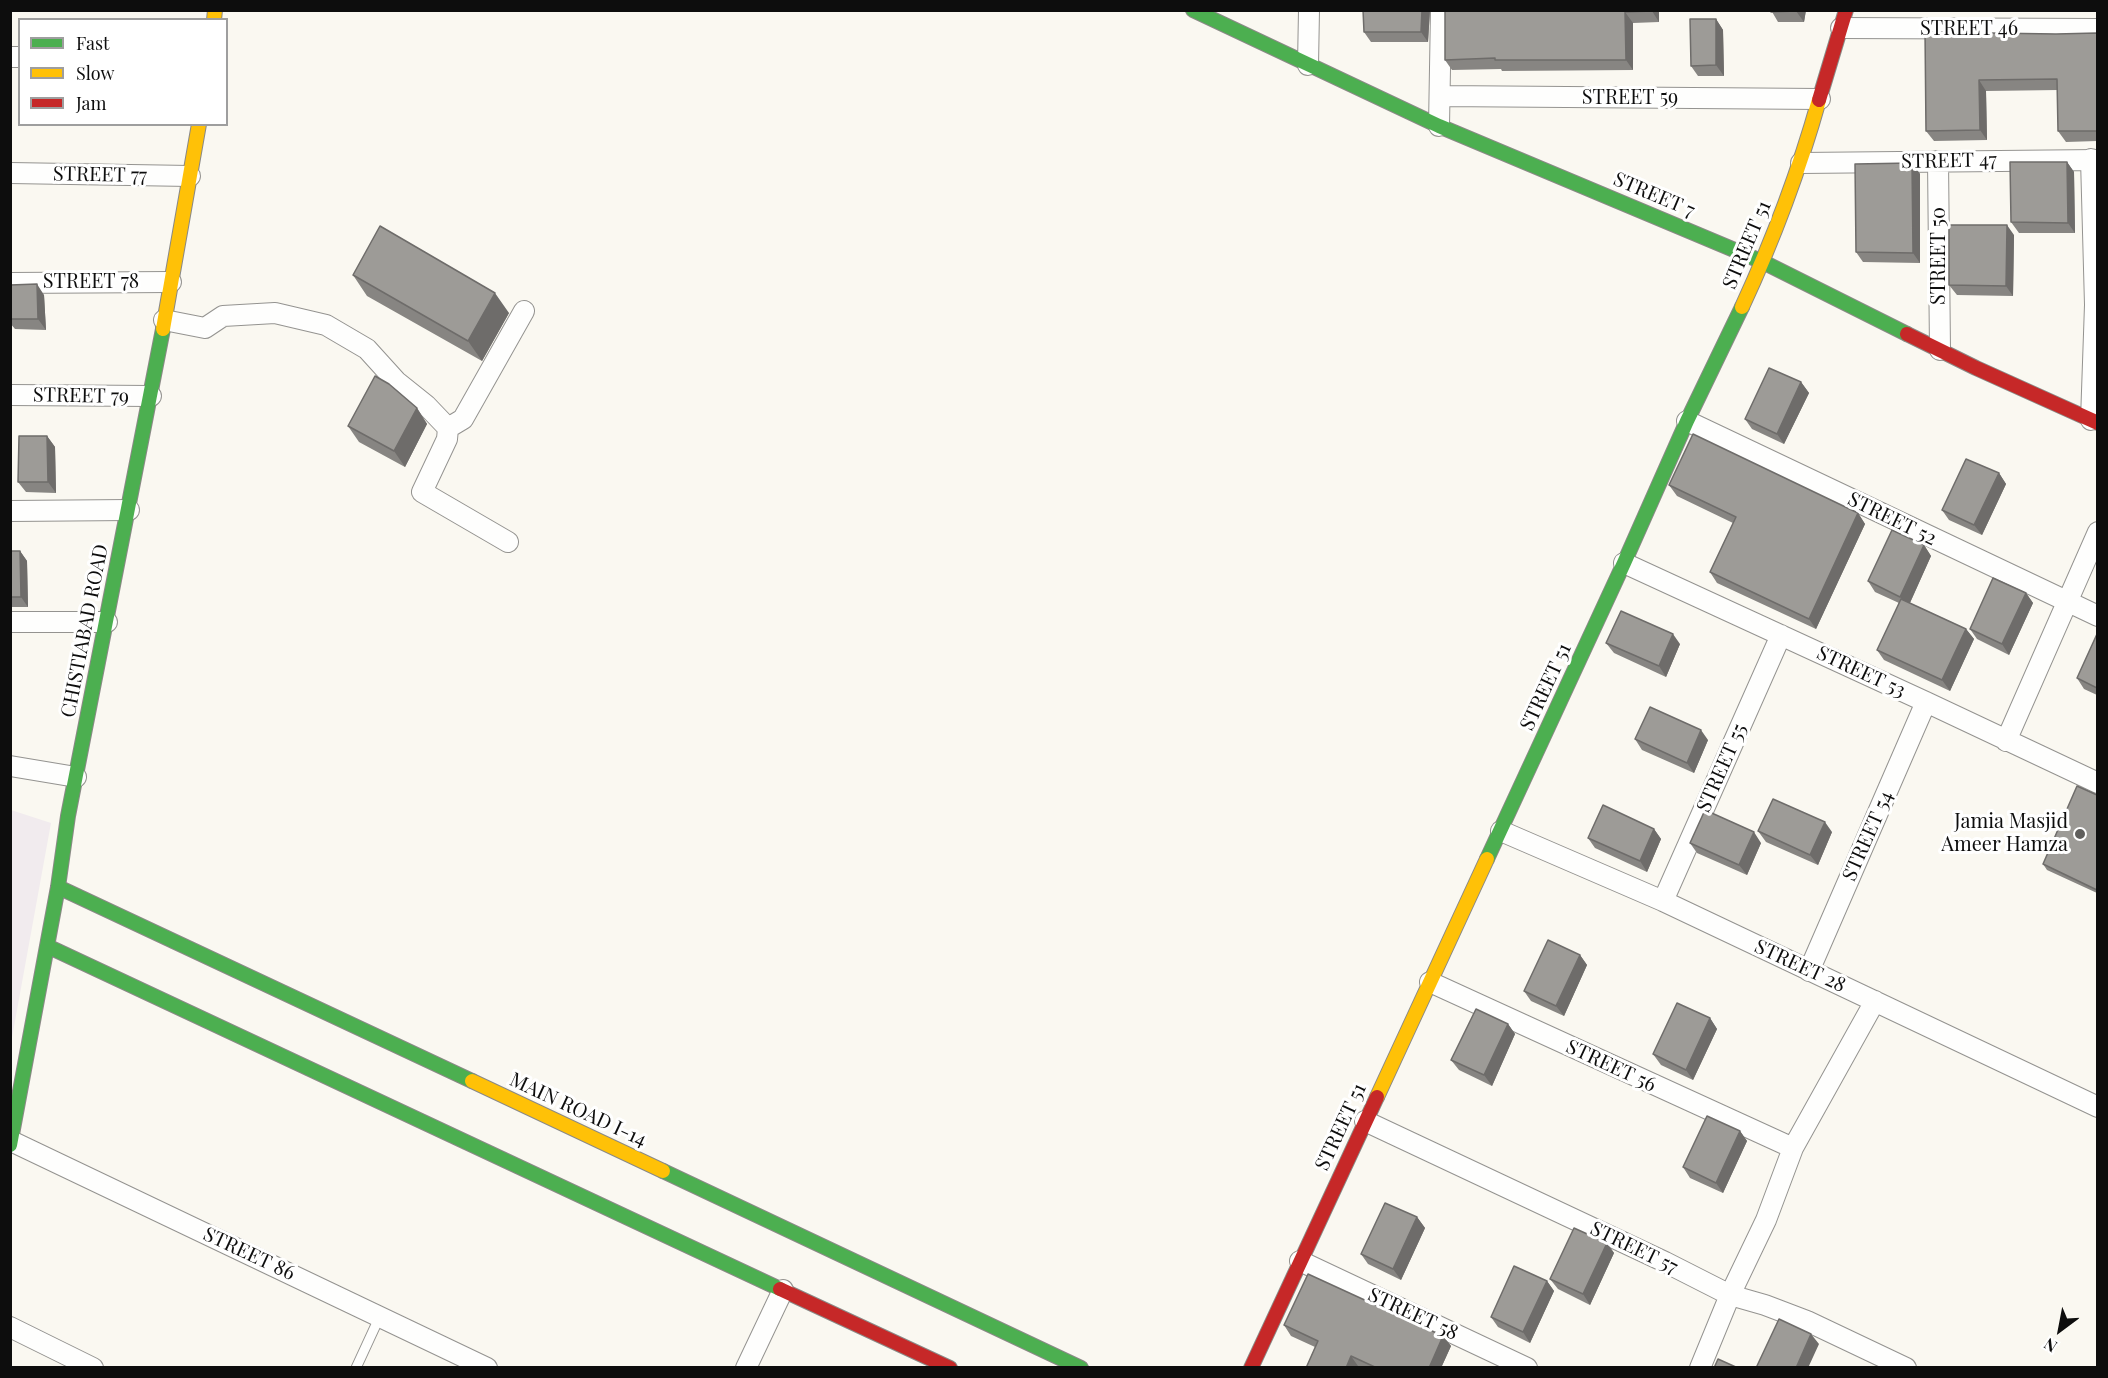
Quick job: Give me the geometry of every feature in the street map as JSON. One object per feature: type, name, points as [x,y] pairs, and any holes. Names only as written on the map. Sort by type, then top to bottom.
[{"type":"main road","name":"STREET 7","points":[[1193,10],[1439,126],[1763,262],[1940,350],[2094,421]]},
{"type":"main road","name":"STREET 51","points":[[1251,1368],[1501,831],[1687,421],[1763,262],[1801,163],[1844,19]]},
{"type":"main road","name":"CHISTIABAD ROAD","points":[[11,1143],[76,777],[151,396],[199,126]]},
{"type":"main road","name":"MAIN ROAD I-14","points":[[58,887],[1081,1368]]},
{"type":"main road","points":[[47,946],[950,1368]]},
{"type":"street","points":[[1308,10],[1308,66]]},
{"type":"street","points":[[1439,126],[1441,10]]},
{"type":"street","name":"STREET 46","points":[[1844,19],[2097,29]]},
{"type":"street","name":"STREET 59","points":[[1440,96],[1820,99]]},
{"type":"street","points":[[2094,159],[2094,421]]},
{"type":"street","name":"STREET 47","points":[[1801,163],[2094,159]]},
{"type":"street","name":"STREET 50","points":[[1938,161],[1940,350]]},
{"type":"street","name":"STREET 77","points":[[10,173],[190,176]]},
{"type":"street","name":"STREET 78","points":[[10,283],[171,282]]},
{"type":"street","points":[[448,428],[464,419],[524,311]]},
{"type":"street","points":[[164,320],[205,328],[223,316],[275,313],[326,326],[367,349],[396,381],[426,405],[448,428],[447,439],[422,492],[508,542]]},
{"type":"street","name":"STREET 79","points":[[10,395],[151,396]]},
{"type":"street","name":"STREET 52","points":[[1687,421],[2097,616]]},
{"type":"street","points":[[10,511],[129,510]]},
{"type":"street","points":[[2006,741],[2097,532]]},
{"type":"street","name":"STREET 53","points":[[1624,563],[2097,783]]},
{"type":"street","points":[[10,622],[107,622]]},
{"type":"street","name":"STREET 55","points":[[1663,901],[1781,635]]},
{"type":"street","name":"STREET 54","points":[[1809,971],[1926,702]]},
{"type":"street","points":[[10,766],[76,777]]},
{"type":"street","name":"STREET 28","points":[[1501,831],[1663,901],[2097,1107]]},
{"type":"street","name":"STREET 56","points":[[1430,982],[1793,1148]]},
{"type":"street","points":[[1700,1368],[1730,1295],[1766,1220],[1793,1148],[1875,1001]]},
{"type":"street","name":"STREET 57","points":[[1365,1121],[1665,1262],[1730,1295],[1807,1321],[1906,1368]]},
{"type":"street","name":"STREET 86","points":[[11,1143],[487,1368]]},
{"type":"street","name":"STREET 58","points":[[1300,1262],[1527,1368]]},
{"type":"street","points":[[746,1368],[783,1290]]},
{"type":"street","points":[[10,1327],[93,1368]]},
{"type":"lane","points":[[356,1368],[380,1316]]},
{"type":"shaded area","points":[[10,810],[51,823],[11,1043]]},
{"type":"building","points":[[1363,10],[1422,10],[1421,32],[1364,32]]},
{"type":"building","points":[[1445,10],[1652,11],[1625,12],[1626,60],[1495,60],[1495,58],[1445,60]]},
{"type":"building","points":[[1771,10],[1797,10],[1771,12]]},
{"type":"building","points":[[1690,19],[1716,19],[1716,65],[1691,66]]},
{"type":"building","points":[[1925,32],[2097,33],[2097,131],[2058,131],[2057,79],[1979,80],[1980,130],[1926,131]]},
{"type":"building","points":[[2010,162],[2067,162],[2068,223],[2011,222]]},
{"type":"building","points":[[1912,163],[1913,253],[1856,252],[1855,164]]},
{"type":"building","points":[[1949,225],[2007,225],[2006,286],[1949,285]]},
{"type":"building","points":[[380,226],[495,293],[468,341],[353,275]]},
{"type":"building","points":[[37,284],[38,319],[10,319],[10,285]]},
{"type":"building","points":[[1769,368],[1801,382],[1777,434],[1745,419]]},
{"type":"building","points":[[375,376],[389,384],[417,408],[394,451],[348,426]]},
{"type":"building","points":[[1693,434],[1858,513],[1809,619],[1710,572],[1736,517],[1669,485]]},
{"type":"building","points":[[19,436],[47,436],[48,482],[18,482]]},
{"type":"building","points":[[1966,459],[1999,473],[1974,525],[1942,510]]},
{"type":"building","points":[[1892,530],[1924,545],[1900,597],[1868,581]]},
{"type":"building","points":[[10,551],[20,551],[21,597],[10,597]]},
{"type":"building","points":[[1993,578],[2026,593],[2002,644],[1970,629]]},
{"type":"building","points":[[1901,599],[1966,629],[1942,680],[1877,650]]},
{"type":"building","points":[[1621,611],[1673,634],[1659,666],[1606,643]]},
{"type":"building","points":[[2097,634],[2097,688],[2077,678]]},
{"type":"building","points":[[1650,707],[1701,730],[1687,763],[1635,739]]},
{"type":"building","name":"Jamia Masjid Ameer Hamza","points":[[2077,786],[2097,795],[2097,890],[2043,864]]},
{"type":"building","points":[[1773,799],[1825,822],[1810,855],[1758,831]]},
{"type":"building","points":[[1603,805],[1654,829],[1640,861],[1588,838]]},
{"type":"building","points":[[1705,810],[1754,832],[1739,865],[1690,843]]},
{"type":"building","points":[[1548,940],[1580,955],[1556,1006],[1524,991]]},
{"type":"building","points":[[1677,1003],[1710,1018],[1686,1070],[1653,1054]]},
{"type":"building","points":[[1476,1009],[1508,1024],[1484,1075],[1451,1060]]},
{"type":"building","points":[[1707,1116],[1740,1131],[1716,1183],[1683,1167]]},
{"type":"building","points":[[1385,1203],[1417,1217],[1393,1269],[1361,1254]]},
{"type":"building","points":[[1574,1228],[1607,1243],[1583,1294],[1550,1279]]},
{"type":"building","points":[[1514,1266],[1547,1281],[1523,1332],[1491,1317]]},
{"type":"building","points":[[1308,1274],[1443,1336],[1429,1368],[1377,1368],[1351,1356],[1346,1368],[1306,1368],[1318,1341],[1284,1325]]},
{"type":"building","points":[[1779,1319],[1811,1334],[1796,1368],[1756,1368]]},
{"type":"building","points":[[1718,1359],[1738,1368],[1714,1368]]},
{"type":"traffic: fast","points":[[1193,10],[1439,126],[1763,262],[1907,334]]},
{"type":"traffic: fast","points":[[1487,859],[1687,421],[1742,307]]},
{"type":"traffic: fast","points":[[10,1145],[58,887],[68,816],[163,329]]},
{"type":"traffic: fast","points":[[58,887],[472,1081]]},
{"type":"traffic: fast","points":[[47,946],[780,1289]]},
{"type":"traffic: fast","points":[[663,1171],[1081,1368]]},
{"type":"traffic: slow","points":[[214,18],[215,10]]},
{"type":"traffic: slow","points":[[1742,307],[1785,205],[1819,100]]},
{"type":"traffic: slow","points":[[163,329],[199,126]]},
{"type":"traffic: slow","points":[[1377,1097],[1487,859]]},
{"type":"traffic: slow","points":[[472,1081],[663,1171]]},
{"type":"traffic: jam","points":[[1819,100],[1846,10]]},
{"type":"traffic: jam","points":[[1907,334],[2098,423]]},
{"type":"traffic: jam","points":[[1251,1368],[1377,1097]]},
{"type":"traffic: jam","points":[[780,1289],[950,1368]]},
{"type":"place","name":"Jamia Masjid Ameer Hamza","points":[[2080,834]]}]
